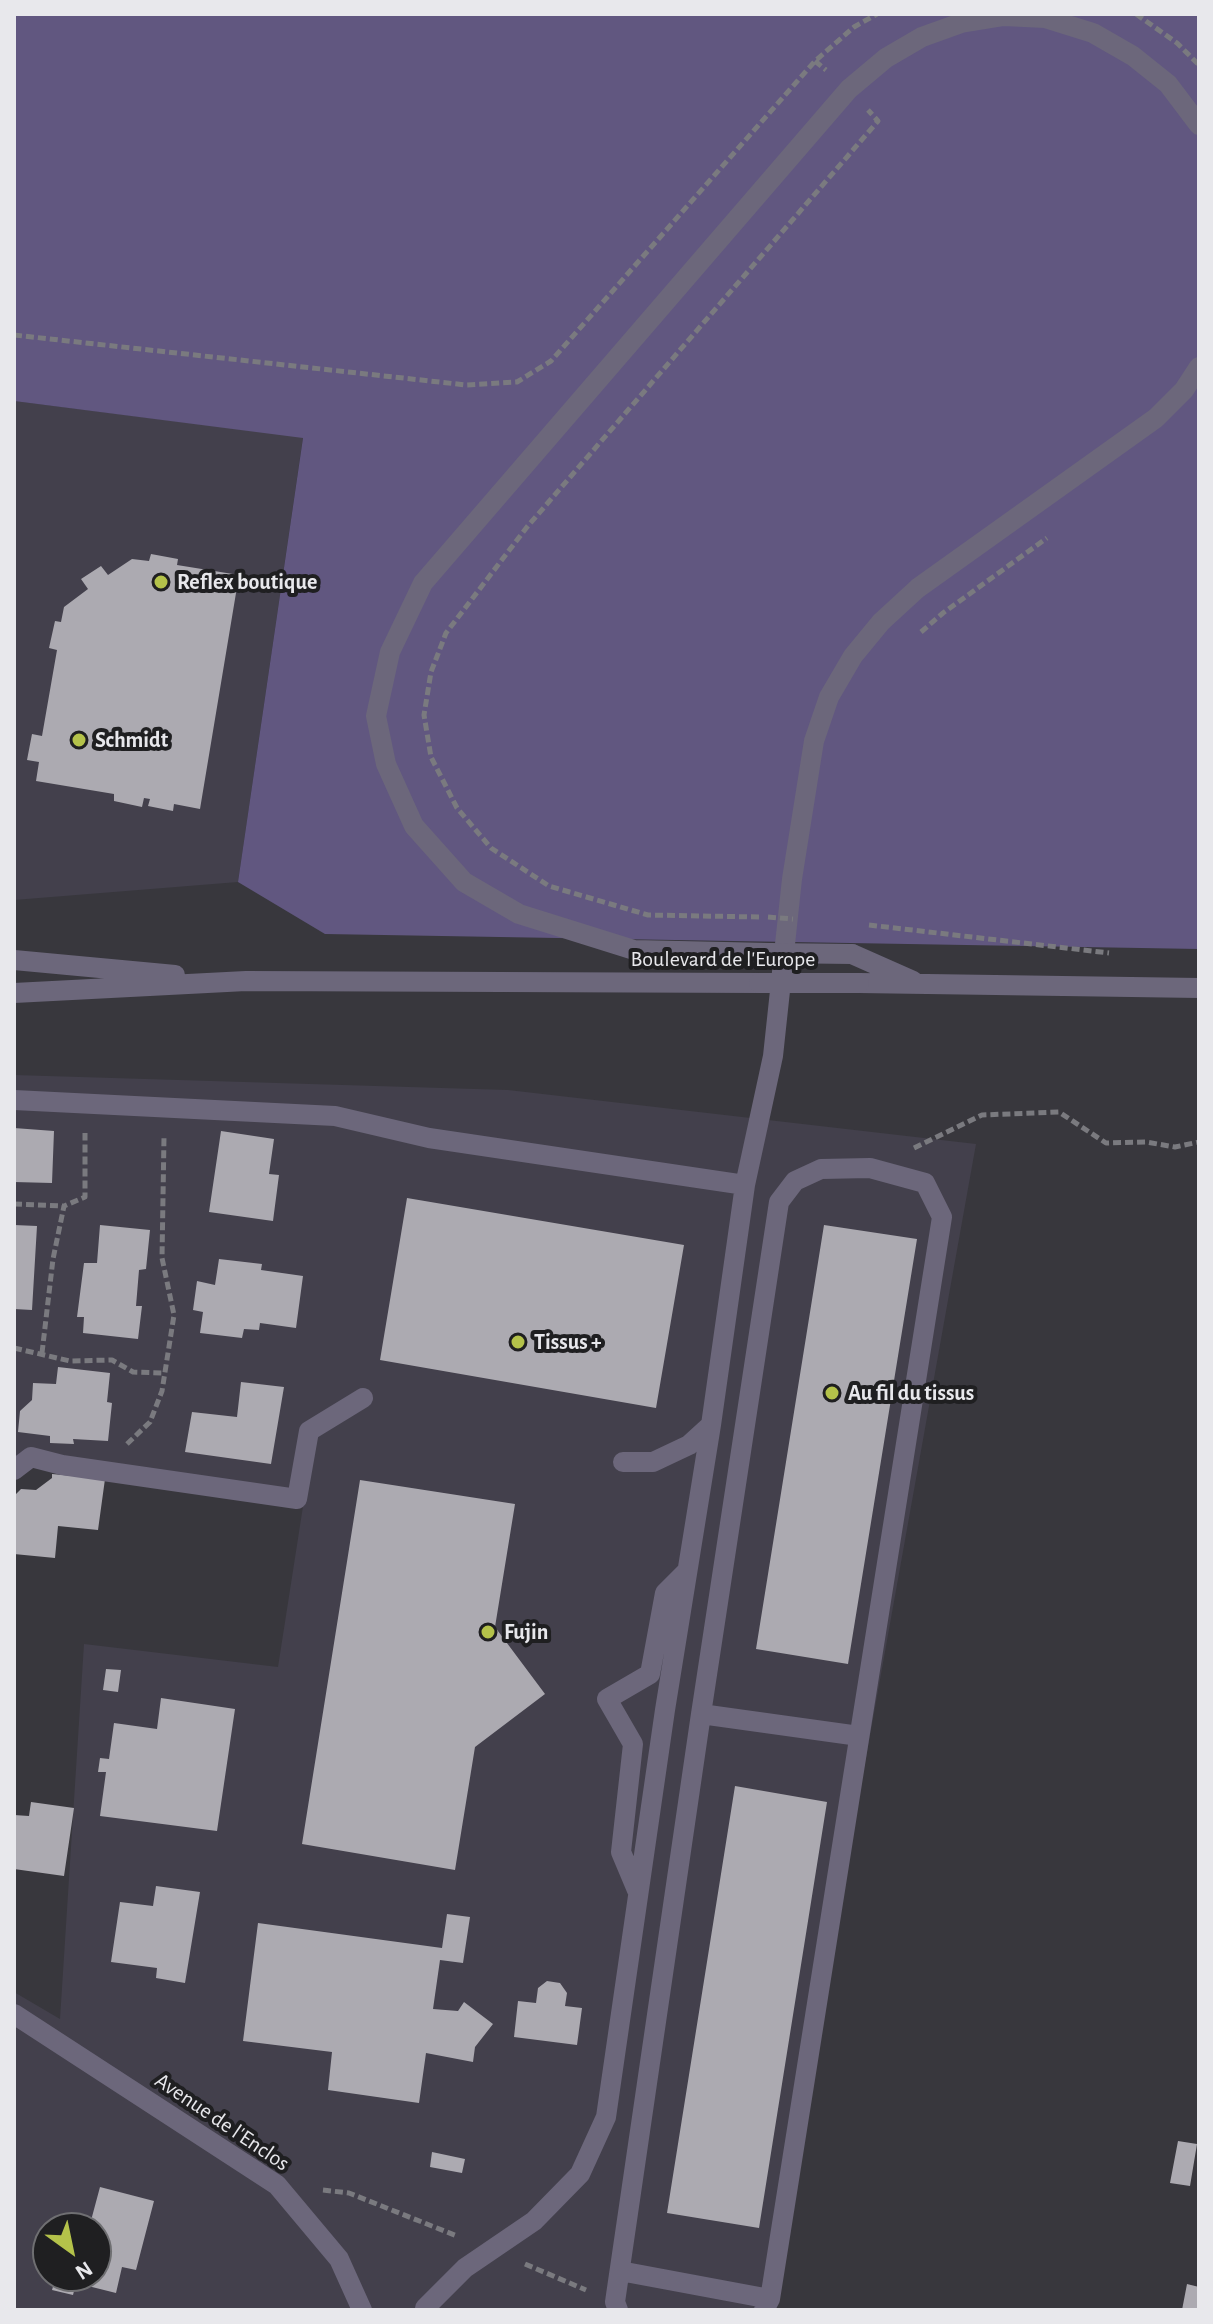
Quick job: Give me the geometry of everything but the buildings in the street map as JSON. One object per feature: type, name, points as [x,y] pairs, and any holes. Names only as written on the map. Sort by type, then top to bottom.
[{"type":"street","points":[[920,984],[852,954],[634,950],[519,914],[464,882],[414,826],[386,764],[376,716],[390,652],[423,583],[849,89],[886,58],[922,37],[961,23],[1004,16],[1045,18],[1093,33],[1133,56],[1168,84],[1199,125]]},
{"type":"street","points":[[422,2309],[465,2268],[534,2221],[580,2174],[606,2117],[745,1185],[773,1056],[792,879],[814,741],[829,697],[853,656],[881,622],[918,588],[1156,418],[1184,390],[1199,367]]},
{"type":"street","name":"Boulevard de l'Europe","points":[[14,960],[246,981]]},
{"type":"street","name":"Boulevard de l'Europe","points":[[14,993],[246,981],[859,983],[1199,988]]},
{"type":"street","points":[[14,1100],[335,1116],[429,1138],[745,1185]]},
{"type":"street","points":[[618,2310],[615,2302],[779,1202],[795,1181],[821,1169],[870,1168],[925,1183],[942,1217],[767,2305],[620,2271]]},
{"type":"street","points":[[14,1470],[31,1457],[297,1499],[309,1431],[363,1398]]},
{"type":"street","points":[[623,1462],[653,1462],[689,1445],[711,1425]]},
{"type":"street","points":[[638,1890],[621,1852],[633,1744],[607,1699],[650,1674],[665,1593],[686,1572]]},
{"type":"street","points":[[701,1714],[859,1736]]},
{"type":"street","name":"Avenue de l'Enclos","points":[[14,2014],[277,2185],[339,2259],[362,2310]]},
{"type":"path","points":[[14,335],[466,385],[517,382],[551,361],[815,61],[854,27],[877,14]]},
{"type":"path","points":[[1136,14],[1177,43],[1199,65]]},
{"type":"path","points":[[768,917],[648,915],[549,886],[491,848],[457,808],[431,757],[424,715],[431,672],[446,633],[527,527],[878,121],[849,89],[815,61]]},
{"type":"path","points":[[913,639],[943,613],[1052,535]]},
{"type":"path","points":[[865,925],[1123,954]]},
{"type":"path","points":[[14,1204],[64,1206],[85,1197],[86,1104]]},
{"type":"path","points":[[79,1467],[129,1444],[150,1422],[162,1391],[174,1315],[162,1258],[166,1108]]},
{"type":"path","points":[[967,1123],[982,1115],[1059,1112],[1106,1143],[1146,1142],[1175,1147],[1199,1142]]},
{"type":"path","points":[[42,1353],[53,1259],[64,1206]]},
{"type":"path","points":[[14,1348],[70,1361],[112,1360],[133,1372],[165,1373]]},
{"type":"shaded area","points":[[14,14],[1199,14],[1199,949],[325,934],[238,882],[303,438],[14,401]]},
{"type":"shaded area","points":[[14,401],[303,437],[238,882],[14,900]]},
{"type":"shaded area","points":[[14,1075],[508,1090],[976,1144],[767,2310],[14,2310],[14,1992],[60,2019],[84,1644],[278,1667],[304,1500],[31,1457],[14,1470]]},
{"type":"place","name":"Reflex boutique","points":[[161,582]]},
{"type":"place","name":"Schmidt","points":[[79,740]]},
{"type":"place","name":"Tissus +","points":[[518,1342]]},
{"type":"place","name":"Au fil du tissus","points":[[832,1393]]},
{"type":"place","name":"Fujin","points":[[488,1632]]}]
